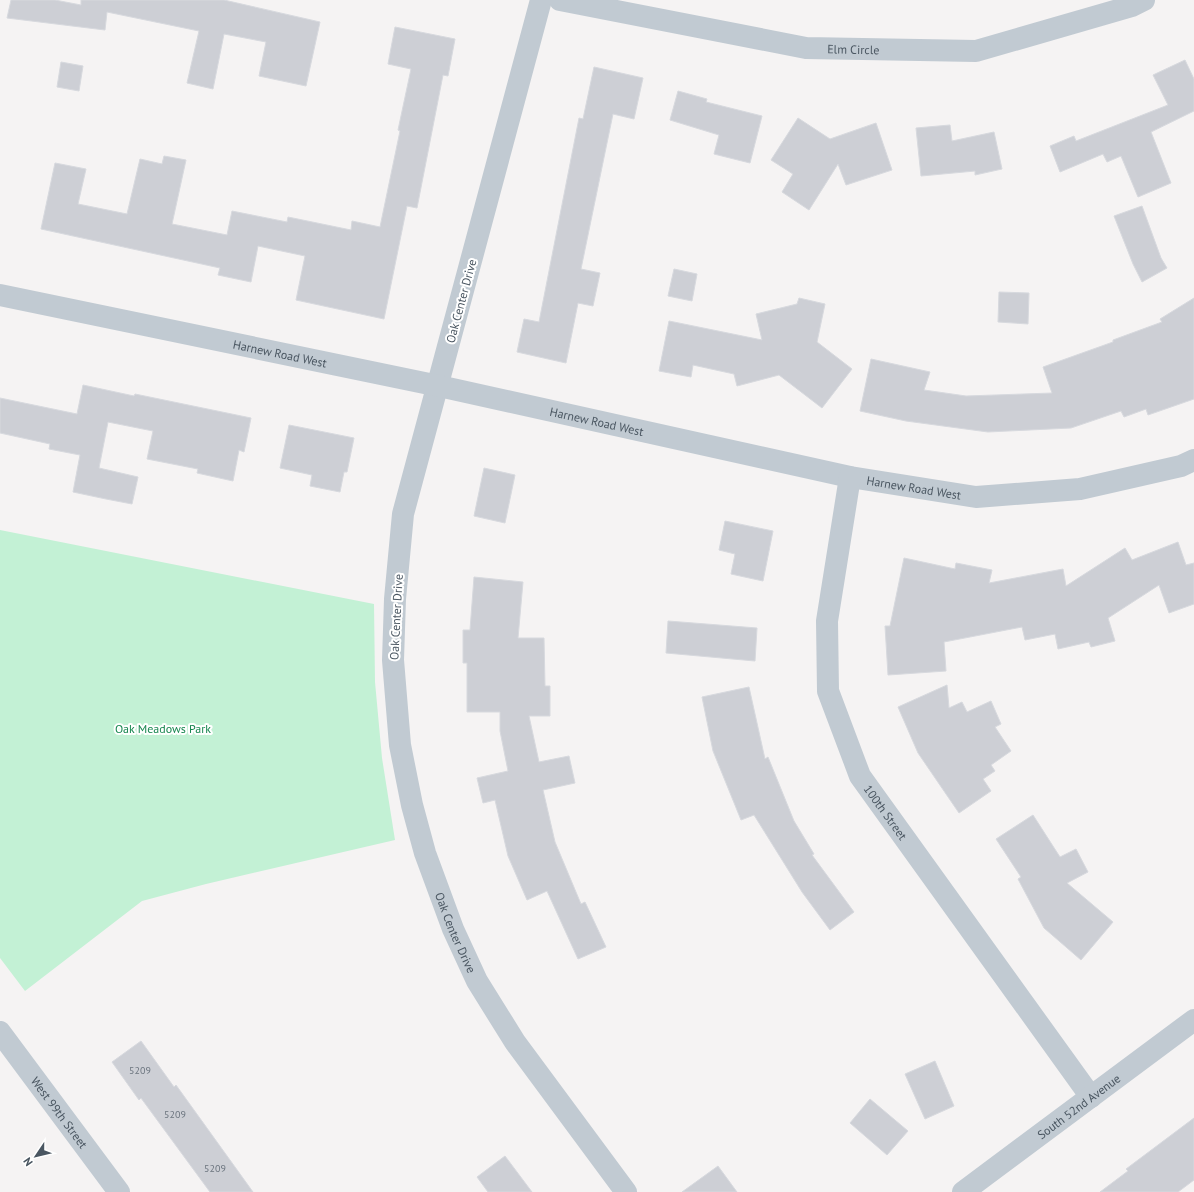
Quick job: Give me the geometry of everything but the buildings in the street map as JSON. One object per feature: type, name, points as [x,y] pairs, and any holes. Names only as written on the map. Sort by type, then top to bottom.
[{"type":"street","name":"Oak Center Drive","points":[[541,0],[404,514],[395,599],[393,668],[400,745],[412,804],[425,853],[447,915],[477,981],[515,1042],[626,1192]]},
{"type":"street","name":"Elm Circle","points":[[560,0],[806,48],[976,51],[1132,6],[1144,0]]},
{"type":"street","name":"Harnew Road West","points":[[0,295],[439,386],[850,477],[976,497],[1080,489],[1181,466],[1194,460]]},
{"type":"street","name":"100th Street","points":[[850,477],[827,621],[828,691],[860,776],[1091,1097]]},
{"type":"street","name":"South 52nd Avenue","points":[[963,1192],[1194,1020]]},
{"type":"street","name":"West 99th Street","points":[[0,1032],[119,1192]]},
{"type":"green space","name":"Oak Meadows Park","points":[[0,530],[374,604],[375,682],[382,758],[395,840],[206,884],[142,901],[25,991],[0,958]]}]
